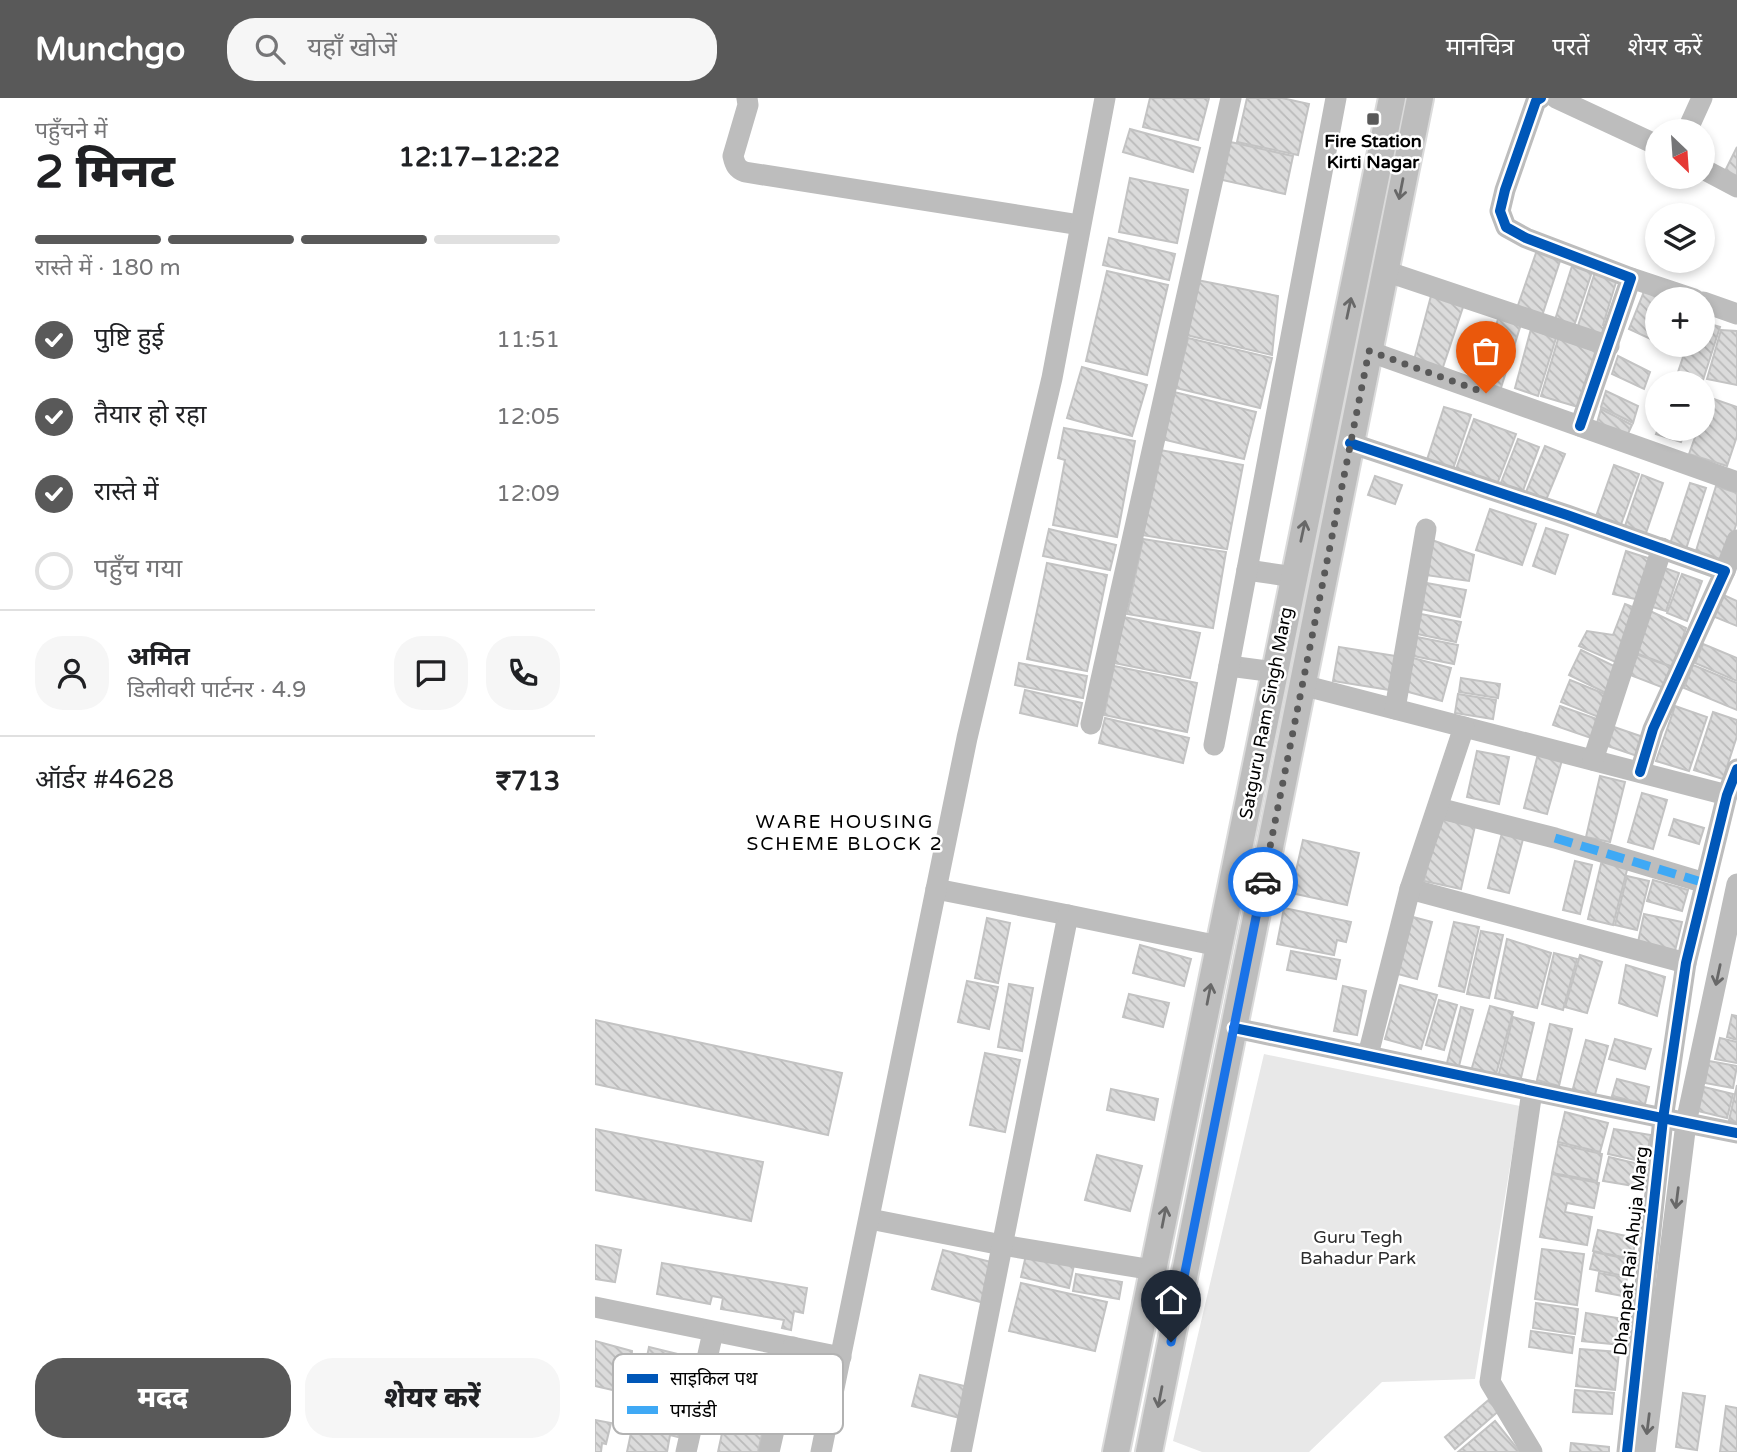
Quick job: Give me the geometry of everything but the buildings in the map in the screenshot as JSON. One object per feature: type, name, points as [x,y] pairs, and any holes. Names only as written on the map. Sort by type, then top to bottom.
[{"type":"main road","name":"Satguru Ram Singh Marg","points":[[1116,1452],[1392,98]]},
{"type":"main road","name":"Satguru Ram Singh Marg","points":[[1149,1452],[1420,98]]},
{"type":"street","points":[[747,98],[748,105],[733,156],[739,169],[745,172],[1080,225]]},
{"type":"street","points":[[842,1354],[967,738],[1052,378],[1105,98]]},
{"type":"street","points":[[1091,724],[1231,98]]},
{"type":"street","points":[[1214,745],[1336,98]]},
{"type":"street","points":[[1541,98],[1536,101],[1505,190],[1500,211],[1506,227],[1526,238],[1658,287]]},
{"type":"street","points":[[1556,98],[1645,139]]},
{"type":"street","points":[[1692,119],[1702,98]]},
{"type":"street","points":[[1715,175],[1737,187]]},
{"type":"street","points":[[1385,271],[1609,346]]},
{"type":"street","points":[[1580,426],[1631,278]]},
{"type":"street","points":[[1715,306],[1737,314]]},
{"type":"street","points":[[1369,351],[1737,482]]},
{"type":"street","points":[[1350,443],[1725,570]]},
{"type":"street","points":[[1395,709],[1426,529]]},
{"type":"street","points":[[1640,772],[1653,729],[1737,540]]},
{"type":"street","points":[[1593,760],[1663,548]]},
{"type":"street","points":[[1247,570],[1294,577]]},
{"type":"street","points":[[1229,666],[1275,672]]},
{"type":"street","points":[[1302,685],[1727,796]]},
{"type":"street","points":[[1368,1055],[1410,889],[1464,727]]},
{"type":"street","name":"Dhanpat Rai Ahuja Marg","points":[[1627,1452],[1663,1119],[1686,963],[1727,796],[1737,769]]},
{"type":"street","points":[[1438,808],[1555,838],[1705,883]]},
{"type":"street","name":"Dhanpat Rai Ahuja Marg","points":[[1645,1452],[1686,1123],[1737,884]]},
{"type":"street","points":[[936,889],[1219,947]]},
{"type":"street","points":[[1410,889],[1686,963]]},
{"type":"street","points":[[961,1452],[1067,915]]},
{"type":"street","points":[[1234,1028],[1737,1133]]},
{"type":"street","points":[[1532,1091],[1490,1381],[1532,1452]]},
{"type":"street","points":[[870,1219],[1002,1245],[1153,1270]]},
{"type":"street","points":[[595,1307],[827,1354]]},
{"type":"street","points":[[708,1354],[713,1332]]},
{"type":"street","points":[[791,1354],[793,1347]]},
{"type":"street","points":[[685,1452],[689,1434]]},
{"type":"street","points":[[769,1452],[773,1434]]},
{"type":"street","points":[[821,1452],[825,1434]]},
{"type":"green space","name":"Guru Tegh Bahadur Park","points":[[1264,1054],[1520,1106],[1475,1379],[1382,1382],[1309,1452],[1202,1452],[1173,1441]]},
{"type":"marked path","points":[[1555,838],[1705,883]]},
{"type":"cycle path","points":[[1541,98],[1536,101],[1505,190],[1500,211],[1506,227],[1526,238],[1631,278],[1580,426]]},
{"type":"cycle path","points":[[1350,443],[1725,571],[1653,729],[1640,772]]},
{"type":"cycle path","points":[[1627,1452],[1663,1119],[1686,963],[1727,795],[1737,769]]},
{"type":"cycle path","points":[[1234,1028],[1737,1133]]},
{"type":"way so far","points":[[1263,882],[1369,351],[1486,393]]},
{"type":"place","name":"Fire Station Kirti Nagar","points":[[1373,119]]},
{"type":"district","name":"WARE HOUSING SCHEME BLOCK 2","points":[[845,832]]},
{"type":"route","points":[[1171,1342],[1263,882]]}]
